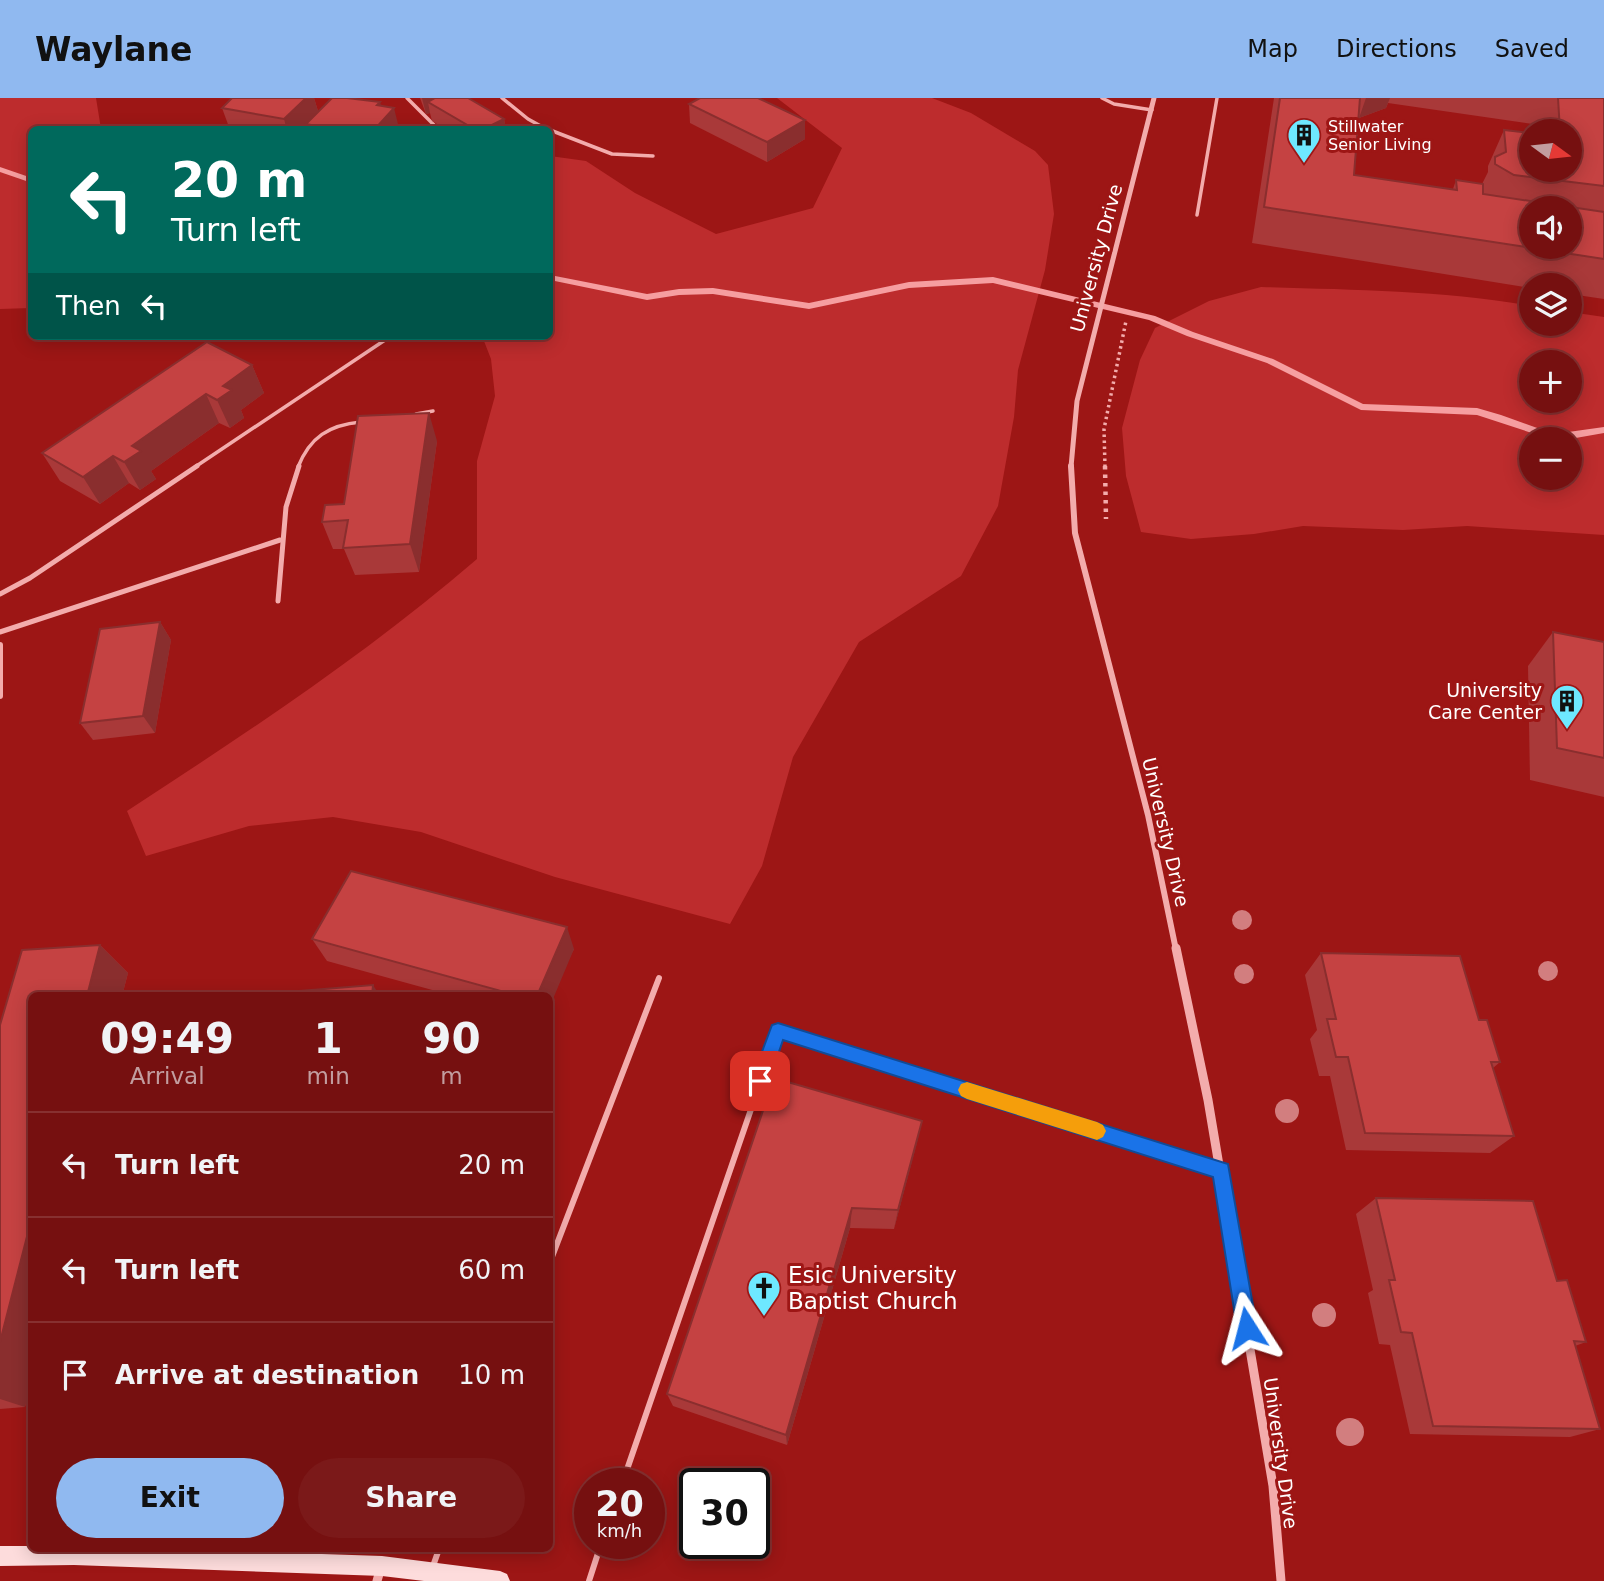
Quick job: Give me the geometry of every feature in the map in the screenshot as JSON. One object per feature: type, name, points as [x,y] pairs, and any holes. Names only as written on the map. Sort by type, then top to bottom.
[{"type":"street","name":"University Drive","points":[[1154,98],[1077,401],[1072,466],[1075,533],[1148,815],[1221,1170],[1273,1486],[1281,1581]]},
{"type":"street","points":[[0,645],[0,696]]},
{"type":"street","points":[[0,1556],[121,1553],[380,1574],[430,1573],[500,1581]]},
{"type":"lane","points":[[407,98],[435,126]]},
{"type":"lane","points":[[502,98],[541,126]]},
{"type":"lane","points":[[1102,98],[1114,104],[1152,110]]},
{"type":"lane","points":[[1197,215],[1217,98]]},
{"type":"lane","points":[[553,132],[628,159],[653,156]]},
{"type":"lane","points":[[0,594],[53,563],[385,340]]},
{"type":"lane","points":[[407,415],[433,411]]},
{"type":"lane","points":[[278,601],[280,540],[296,467],[308,446],[331,426],[369,421]]},
{"type":"lane","points":[[0,632],[280,540]]},
{"type":"lane","points":[[553,1254],[659,978]]},
{"type":"lane","points":[[628,1468],[778,1031],[1221,1170]]},
{"type":"lane","points":[[430,1573],[438,1552]]},
{"type":"lane","points":[[589,1581],[596,1559]]},
{"type":"path","points":[[1106,519],[1104,429],[1127,317]]},
{"type":"shaded area","points":[[0,98],[96,98],[101,126],[28,126],[28,308],[0,309]]},
{"type":"shaded area","points":[[777,98],[932,98],[971,113],[1035,151],[1048,165],[1054,214],[1045,270],[1018,370],[1014,417],[998,506],[961,576],[859,642],[793,757],[762,866],[730,924],[555,877],[421,832],[333,817],[249,826],[146,856],[127,811],[350,659],[436,594],[477,559],[477,461],[495,396],[491,359],[484,340],[553,340],[553,156],[586,161],[635,193],[716,234],[813,208],[842,148]]},
{"type":"shaded area","points":[[1261,287],[1430,294],[1519,304],[1519,336],[1582,336],[1582,314],[1604,317],[1604,535],[1467,526],[1403,530],[1303,526],[1254,534],[1191,539],[1141,532],[1126,476],[1122,428],[1140,360],[1155,328],[1209,301]]},
{"type":"building","points":[[232,98],[306,98],[284,119],[222,108]]},
{"type":"building","points":[[332,98],[380,102],[377,105],[394,108],[378,126],[306,124]]},
{"type":"building","points":[[435,98],[468,98],[504,119],[490,126],[469,126],[428,102]]},
{"type":"building","points":[[700,98],[758,98],[805,120],[767,142],[689,104]]},
{"type":"building","points":[[1280,98],[1360,98],[1354,175],[1457,190],[1456,180],[1483,184],[1483,194],[1519,199],[1519,246],[1264,207]]},
{"type":"building","points":[[1558,98],[1604,98],[1604,186],[1571,182],[1582,182],[1582,119],[1559,119]]},
{"type":"building","points":[[1504,130],[1519,132],[1519,176],[1495,164],[1495,157],[1506,152]]},
{"type":"building","points":[[1582,209],[1604,212],[1604,259],[1582,256]]},
{"type":"building","points":[[207,342],[252,365],[223,386],[232,390],[217,400],[206,394],[132,446],[141,451],[124,462],[113,456],[83,477],[42,453]]},
{"type":"building","points":[[429,413],[410,544],[343,548],[348,520],[322,522],[325,505],[344,504],[358,416]]},
{"type":"building","points":[[160,622],[143,716],[80,723],[100,629]]},
{"type":"building","points":[[1553,632],[1604,642],[1604,758],[1557,748]]},
{"type":"building","points":[[351,871],[567,927],[539,992],[504,992],[312,939]]},
{"type":"building","points":[[100,945],[88,992],[28,992],[28,1233],[0,1342],[0,1025],[22,950]]},
{"type":"building","points":[[1321,953],[1460,956],[1479,1020],[1487,1020],[1500,1062],[1491,1062],[1514,1136],[1365,1133],[1348,1057],[1336,1057],[1327,1019],[1336,1019]]},
{"type":"building","points":[[373,985],[372,992],[287,992]]},
{"type":"building","name":"Esic University Baptist Church","points":[[774,1078],[922,1121],[898,1210],[852,1208],[786,1435],[667,1394]]},
{"type":"building","points":[[1376,1198],[1533,1201],[1557,1281],[1567,1280],[1586,1342],[1574,1341],[1600,1429],[1433,1426],[1412,1333],[1401,1332],[1389,1280],[1395,1280]]},
{"type":"waterway","points":[[0,169],[28,180]]},
{"type":"waterway","points":[[553,279],[647,297],[713,291],[809,306],[909,285],[993,280],[1152,318],[1270,361],[1361,407],[1487,413],[1554,437],[1604,430]]},
{"type":"slow traffic","points":[[967,1090],[1097,1131]]},
{"type":"place","name":"Stillwater Senior Living","points":[[1304,165]]},
{"type":"place","name":"University Care Center","points":[[1567,731]]},
{"type":"place","name":"Esic University Baptist Church","points":[[764,1318]]},
{"type":"route","points":[[760,1081],[778,1031],[1221,1170],[1247,1328]]}]
